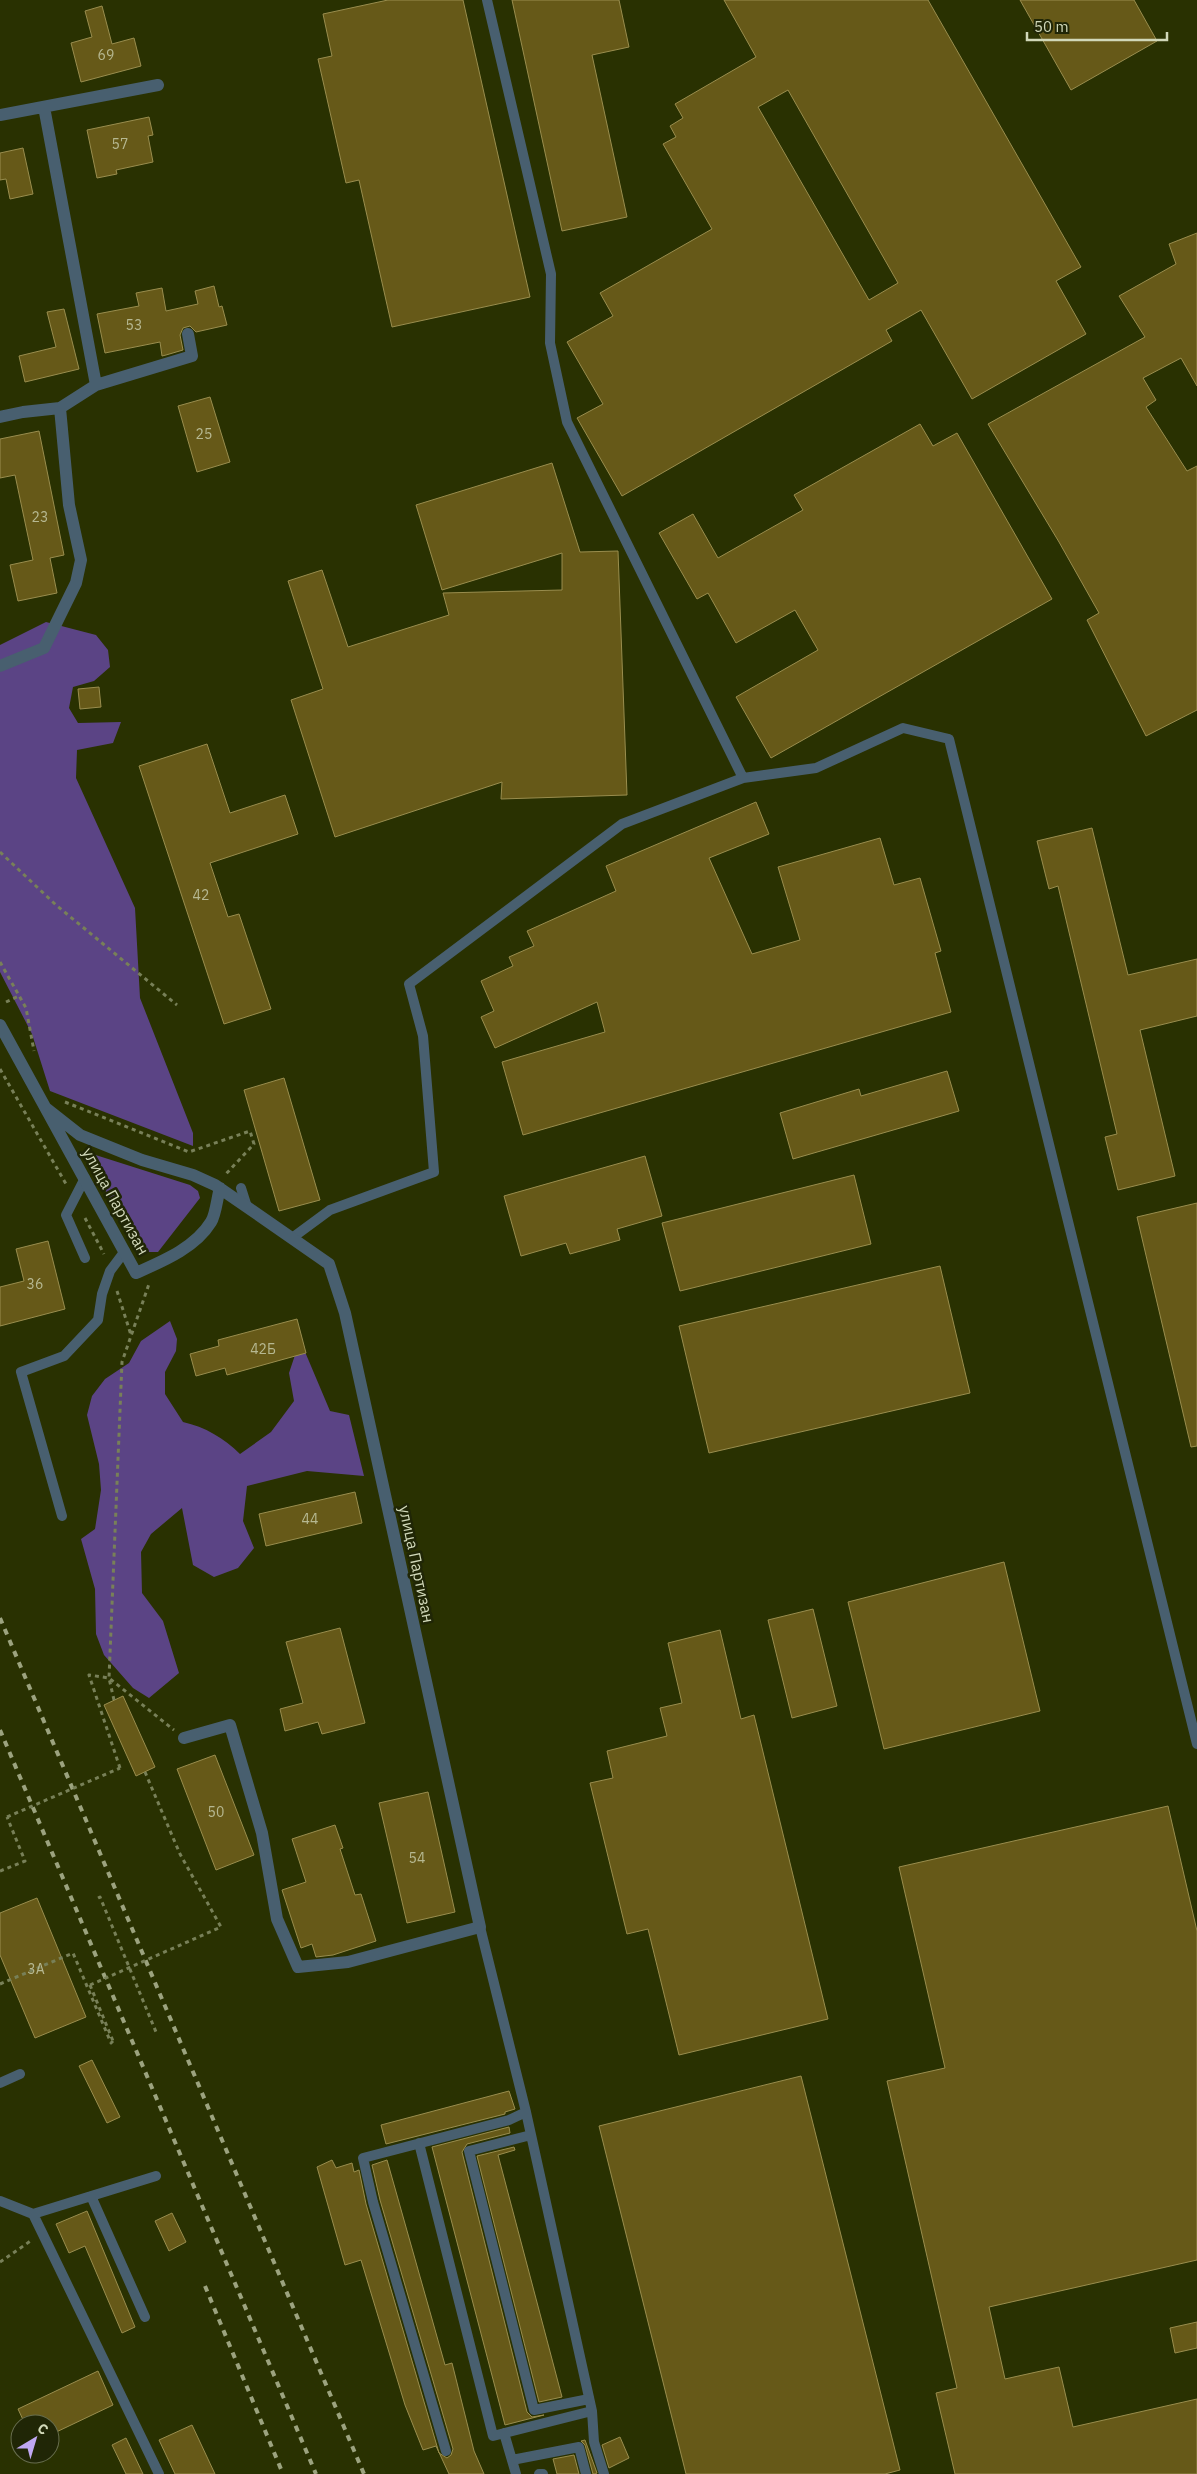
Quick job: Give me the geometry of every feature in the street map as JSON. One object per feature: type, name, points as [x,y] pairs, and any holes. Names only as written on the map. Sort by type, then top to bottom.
[{"type":"street","points":[[0,115],[158,85]]},
{"type":"street","points":[[44,107],[96,385]]},
{"type":"street","points":[[0,417],[22,412],[60,408],[96,385],[192,356],[188,334]]},
{"type":"street","points":[[0,666],[44,648],[76,583],[81,560],[69,505],[60,408]]},
{"type":"street","name":"улица Партизан","points":[[0,1025],[136,1272],[166,1260],[191,1243],[211,1222],[217,1187],[329,1264],[345,1313],[480,1927]]},
{"type":"street","points":[[47,1109],[80,1135],[142,1160],[193,1175],[217,1187]]},
{"type":"street","points":[[184,1738],[230,1725],[262,1833],[277,1919],[298,1968],[348,1962],[480,1927]]},
{"type":"lane","points":[[487,0],[551,274],[550,343],[567,422],[743,778]]},
{"type":"lane","points":[[292,1238],[330,1210],[434,1172],[423,1036],[408,984],[622,824],[743,778],[816,768],[903,728],[949,739],[1197,1744]]},
{"type":"lane","points":[[84,1178],[66,1215],[85,1258]]},
{"type":"lane","points":[[240,1188],[247,1207]]},
{"type":"lane","points":[[62,1516],[21,1372],[64,1356],[98,1320],[102,1294],[110,1271],[125,1251]]},
{"type":"lane","points":[[480,1927],[526,2112],[592,2411],[594,2442],[604,2474]]},
{"type":"lane","points":[[0,2083],[20,2074]]},
{"type":"lane","points":[[446,2451],[373,2202],[363,2158],[509,2120],[526,2112]]},
{"type":"lane","points":[[531,2135],[469,2151],[534,2410],[589,2399]]},
{"type":"lane","points":[[419,2143],[493,2436],[592,2411]]},
{"type":"lane","points":[[0,2201],[33,2214],[156,2176]]},
{"type":"lane","points":[[91,2196],[145,2317]]},
{"type":"lane","points":[[33,2214],[158,2474]]},
{"type":"lane","points":[[504,2433],[516,2474]]},
{"type":"lane","points":[[512,2460],[579,2447],[586,2474]]},
{"type":"path","points":[[0,852],[56,905],[177,1005]]},
{"type":"path","points":[[0,962],[26,1008],[35,1059]]},
{"type":"path","points":[[6,1002],[19,996]]},
{"type":"path","points":[[62,1101],[189,1152],[250,1131],[254,1144],[217,1187]]},
{"type":"path","points":[[252,1138],[257,1136]]},
{"type":"path","points":[[114,1700],[110,1678],[122,1362],[147,1287],[166,1260]]},
{"type":"path","points":[[0,1871],[26,1860],[7,1817],[120,1768],[89,1675],[110,1678],[184,1738]]},
{"type":"path","points":[[0,1984],[73,1953],[111,2043],[113,2041],[90,1985],[220,1927],[180,1854],[145,1772]]},
{"type":"path","points":[[98,1898],[100,1897],[156,2032],[153,2033]]},
{"type":"path","points":[[0,2262],[42,2232]]},
{"type":"shaded area","points":[[46,622],[96,635],[108,650],[110,667],[94,681],[73,687],[69,708],[78,723],[121,722],[113,743],[77,750],[76,778],[135,908],[140,998],[193,1133],[193,1146],[50,1091],[32,1034],[0,972],[0,645]]},
{"type":"shaded area","points":[[83,1151],[190,1185],[198,1191],[200,1198],[158,1252],[149,1252],[136,1245]]},
{"type":"shaded area","points":[[170,1321],[177,1339],[176,1351],[165,1372],[165,1394],[183,1422],[214,1434],[240,1454],[271,1432],[294,1401],[289,1373],[300,1340],[330,1411],[349,1415],[364,1476],[307,1471],[247,1486],[243,1521],[254,1548],[238,1568],[214,1577],[193,1565],[182,1508],[151,1534],[141,1552],[142,1593],[163,1621],[179,1673],[149,1698],[133,1688],[104,1655],[96,1634],[95,1589],[81,1539],[95,1529],[101,1490],[99,1464],[87,1415],[92,1396],[105,1379],[129,1363],[141,1341]]},
{"type":"building","points":[[388,0],[463,0],[530,297],[392,327],[359,180],[346,183],[318,59],[332,56],[323,14]]},
{"type":"building","points":[[512,0],[619,0],[629,47],[592,55],[627,217],[562,231]]},
{"type":"building","points":[[724,0],[928,0],[1081,267],[1056,281],[1086,334],[972,399],[921,310],[886,330],[892,341],[622,496],[577,418],[603,404],[567,342],[613,316],[600,293],[712,229],[663,144],[676,137],[670,126],[683,118],[675,104],[756,57]],"holes":[[[788,90],[898,283],[869,300],[758,107]]]},
{"type":"building","points":[[1020,0],[1134,0],[1157,41],[1071,90]]},
{"type":"building","points":[[102,6],[112,44],[134,38],[141,66],[81,82],[71,43],[92,37],[85,11]]},
{"type":"building","points":[[149,117],[153,135],[148,136],[153,162],[116,170],[117,174],[97,178],[87,130]]},
{"type":"building","points":[[23,148],[33,194],[10,199],[6,179],[0,180],[0,153]]},
{"type":"building","points":[[1197,233],[1197,386],[1181,358],[1143,378],[1156,400],[1146,407],[1187,471],[1197,466],[1197,710],[1146,736],[1087,620],[1099,613],[988,424],[1145,337],[1119,296],[1176,264],[1169,244]]},
{"type":"building","points":[[214,286],[219,307],[222,306],[227,325],[196,332],[190,326],[183,328],[180,335],[183,350],[162,356],[160,342],[105,353],[97,314],[139,306],[136,293],[162,288],[166,311],[198,304],[195,291]]},
{"type":"building","points":[[64,309],[79,369],[25,382],[19,356],[56,347],[47,312]]},
{"type":"building","points":[[210,397],[230,462],[197,472],[178,406]]},
{"type":"building","points":[[920,424],[933,446],[957,433],[1052,599],[771,758],[736,697],[818,650],[795,610],[736,643],[708,593],[697,599],[659,533],[693,514],[718,558],[803,510],[794,495]]},
{"type":"building","points":[[39,431],[64,555],[50,558],[57,593],[18,601],[10,565],[33,560],[15,475],[0,478],[0,439]]},
{"type":"building","points":[[552,463],[580,552],[618,551],[627,795],[501,799],[502,782],[335,837],[291,700],[323,689],[288,581],[322,570],[348,647],[449,615],[443,593],[562,590],[562,553],[442,590],[416,505]]},
{"type":"building","points":[[99,687],[101,707],[80,709],[78,689]]},
{"type":"building","points":[[207,744],[230,813],[285,795],[298,834],[210,863],[228,917],[239,914],[271,1009],[224,1024],[139,766]]},
{"type":"building","points":[[756,802],[769,834],[709,858],[752,954],[800,940],[778,867],[880,838],[894,885],[920,878],[941,951],[935,953],[951,1012],[523,1135],[502,1062],[605,1032],[597,1002],[495,1048],[481,1017],[494,1011],[481,981],[513,966],[509,957],[534,946],[527,931],[616,891],[606,866]]},
{"type":"building","points":[[1092,828],[1128,975],[1197,959],[1197,1016],[1140,1030],[1175,1176],[1118,1190],[1105,1137],[1117,1134],[1058,886],[1049,889],[1037,841]]},
{"type":"building","points":[[947,1071],[959,1111],[793,1159],[780,1113],[859,1089],[861,1096]]},
{"type":"building","points":[[284,1078],[320,1200],[279,1211],[244,1090]]},
{"type":"building","points":[[645,1156],[662,1216],[617,1229],[620,1240],[570,1254],[566,1243],[521,1256],[504,1196]]},
{"type":"building","points":[[854,1175],[871,1244],[680,1291],[662,1223]]},
{"type":"building","points":[[1197,1203],[1197,1446],[1191,1447],[1137,1217]]},
{"type":"building","points":[[48,1241],[65,1309],[0,1326],[0,1287],[24,1281],[16,1249]]},
{"type":"building","points":[[940,1266],[970,1393],[709,1453],[679,1326]]},
{"type":"building","points":[[297,1319],[306,1353],[227,1375],[225,1368],[196,1376],[190,1354],[219,1346],[218,1340]]},
{"type":"building","points":[[355,1492],[362,1523],[266,1546],[259,1514]]},
{"type":"building","points":[[1004,1562],[1040,1711],[884,1749],[848,1602]]},
{"type":"building","points":[[813,1609],[837,1706],[792,1718],[768,1620]]},
{"type":"building","points":[[340,1628],[365,1723],[322,1734],[318,1722],[285,1731],[280,1709],[303,1703],[286,1642]]},
{"type":"building","points":[[720,1630],[741,1719],[754,1715],[828,2019],[679,2055],[648,1929],[627,1934],[590,1783],[613,1778],[607,1751],[667,1736],[660,1708],[682,1703],[668,1643]]},
{"type":"building","points":[[123,1696],[155,1767],[136,1776],[104,1705]]},
{"type":"building","points":[[215,1755],[254,1855],[216,1870],[177,1769]]},
{"type":"building","points":[[428,1792],[455,1912],[407,1923],[379,1803]]},
{"type":"building","points":[[1168,1806],[1197,1931],[1197,2260],[989,2307],[1005,2379],[1059,2367],[1073,2427],[1197,2399],[1197,2474],[955,2474],[936,2393],[957,2388],[887,2081],[945,2068],[899,1867]]},
{"type":"building","points":[[335,1825],[343,1848],[340,1849],[355,1895],[361,1894],[376,1941],[333,1955],[316,1957],[312,1944],[301,1948],[282,1890],[306,1882],[292,1839]]},
{"type":"building","points":[[37,1898],[86,2017],[35,2038],[0,1955],[0,1913]]},
{"type":"building","points":[[92,2060],[120,2117],[107,2123],[79,2066]]},
{"type":"building","points":[[801,2076],[900,2470],[885,2474],[686,2474],[599,2126]]},
{"type":"building","points":[[509,2091],[515,2109],[505,2112],[505,2114],[386,2144],[381,2125]]},
{"type":"building","points":[[509,2127],[510,2133],[467,2144],[462,2152],[527,2412],[532,2417],[544,2415],[505,2425],[432,2147]]},
{"type":"building","points":[[514,2147],[515,2150],[498,2155],[562,2397],[539,2402],[477,2156]]},
{"type":"building","points":[[332,2160],[336,2168],[352,2163],[354,2172],[359,2170],[366,2204],[439,2452],[436,2446],[423,2450],[405,2405],[361,2260],[345,2265],[317,2167]]},
{"type":"building","points":[[387,2160],[445,2365],[452,2363],[474,2451],[484,2474],[449,2474],[439,2453],[447,2458],[451,2455],[453,2449],[380,2200],[372,2165]]},
{"type":"building","points":[[87,2211],[135,2327],[122,2333],[85,2246],[69,2253],[56,2224]]},
{"type":"building","points":[[172,2213],[186,2242],[169,2251],[155,2221]]},
{"type":"building","points":[[1197,2322],[1197,2348],[1175,2353],[1170,2328]]},
{"type":"building","points":[[98,2371],[113,2405],[60,2430],[60,2414],[20,2414],[18,2409]]},
{"type":"building","points":[[192,2425],[215,2474],[175,2474],[159,2440]]},
{"type":"building","points":[[620,2437],[629,2458],[609,2468],[602,2445]]},
{"type":"building","points":[[126,2438],[143,2474],[126,2474],[112,2445]]},
{"type":"building","points":[[585,2440],[597,2473],[595,2474],[593,2474],[585,2445],[581,2441]]},
{"type":"building","points":[[574,2455],[579,2474],[557,2474],[553,2459]]},
{"type":"railway","points":[[0,1618],[364,2474]]},
{"type":"railway","points":[[0,1730],[316,2474]]},
{"type":"railway","points":[[205,2286],[283,2474]]}]
